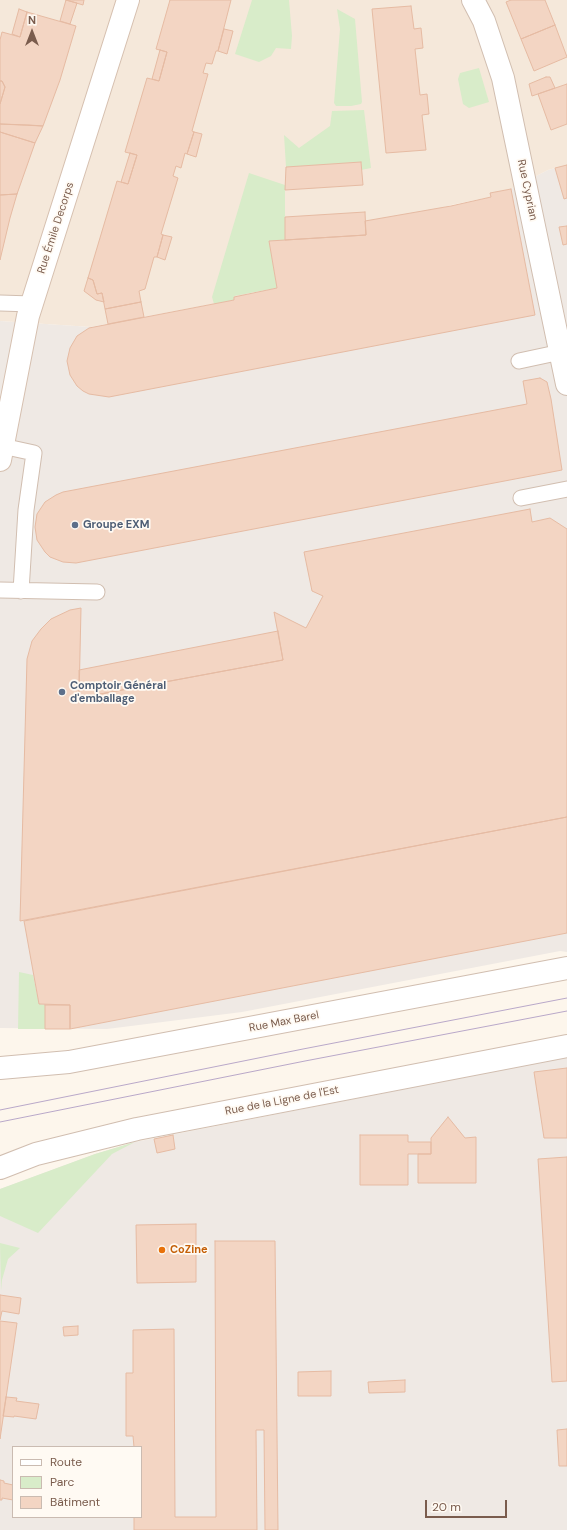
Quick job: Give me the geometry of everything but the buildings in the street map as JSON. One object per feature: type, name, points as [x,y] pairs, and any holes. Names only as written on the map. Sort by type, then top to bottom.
[{"type":"street","name":"Rue Émile Decorps","points":[[1,453],[28,316],[128,0]]},
{"type":"street","name":"Rue Cyprian","points":[[473,0],[484,21],[503,78],[567,384]]},
{"type":"street","name":"Rue Max Barel","points":[[0,1068],[69,1062],[567,968]]},
{"type":"street","name":"Rue de la Ligne de l'Est","points":[[0,1168],[36,1154],[137,1129],[567,1046]]},
{"type":"lane","points":[[0,303],[32,304]]},
{"type":"lane","points":[[519,361],[561,352]]},
{"type":"lane","points":[[1,453],[34,453],[26,510],[21,591]]},
{"type":"lane","points":[[521,498],[567,489]]},
{"type":"lane","points":[[0,590],[97,592]]},
{"type":"shaded area","points":[[0,0],[567,0],[567,165],[548,170],[511,189],[491,193],[491,197],[451,205],[366,235],[234,300],[91,327],[0,321]]},
{"type":"shaded area","points":[[567,165],[567,952],[560,951],[242,1012],[107,1029],[0,1028],[0,321],[91,327],[234,300],[234,297],[277,288],[269,241],[366,235],[365,221],[451,206],[491,197],[490,193],[511,189],[548,170]]},
{"type":"shaded area","points":[[567,1057],[567,1530],[0,1530],[0,1189],[95,1154],[135,1142]]},
{"type":"green space","points":[[252,0],[289,0],[292,36],[291,49],[276,48],[271,56],[259,62],[235,54]]},
{"type":"green space","points":[[337,9],[355,19],[362,102],[361,104],[351,106],[336,106],[334,103],[340,29]]},
{"type":"green space","points":[[479,68],[489,102],[469,108],[463,104],[458,79],[460,73]]},
{"type":"green space","points":[[364,110],[371,168],[361,170],[360,162],[286,167],[284,135],[299,148],[330,126],[332,111]]},
{"type":"green space","points":[[249,173],[285,185],[285,240],[269,241],[277,288],[234,296],[234,300],[214,304],[212,297]]},
{"type":"green space","points":[[19,972],[33,975],[39,1004],[45,1005],[45,1029],[18,1029]]},
{"type":"green space","points":[[135,1142],[112,1154],[38,1233],[0,1216],[0,1189],[95,1154]]},
{"type":"green space","points":[[0,1243],[20,1248],[8,1259],[2,1280],[1,1291]]},
{"type":"tram line","points":[[0,1110],[567,998]]},
{"type":"tram line","points":[[0,1122],[305,1061],[567,1011]]},
{"type":"place","name":"Groupe EXM","points":[[75,525]]},
{"type":"place","name":"Comptoir Général d'emballage","points":[[62,692]]},
{"type":"place","name":"CoZine","points":[[162,1250]]}]
